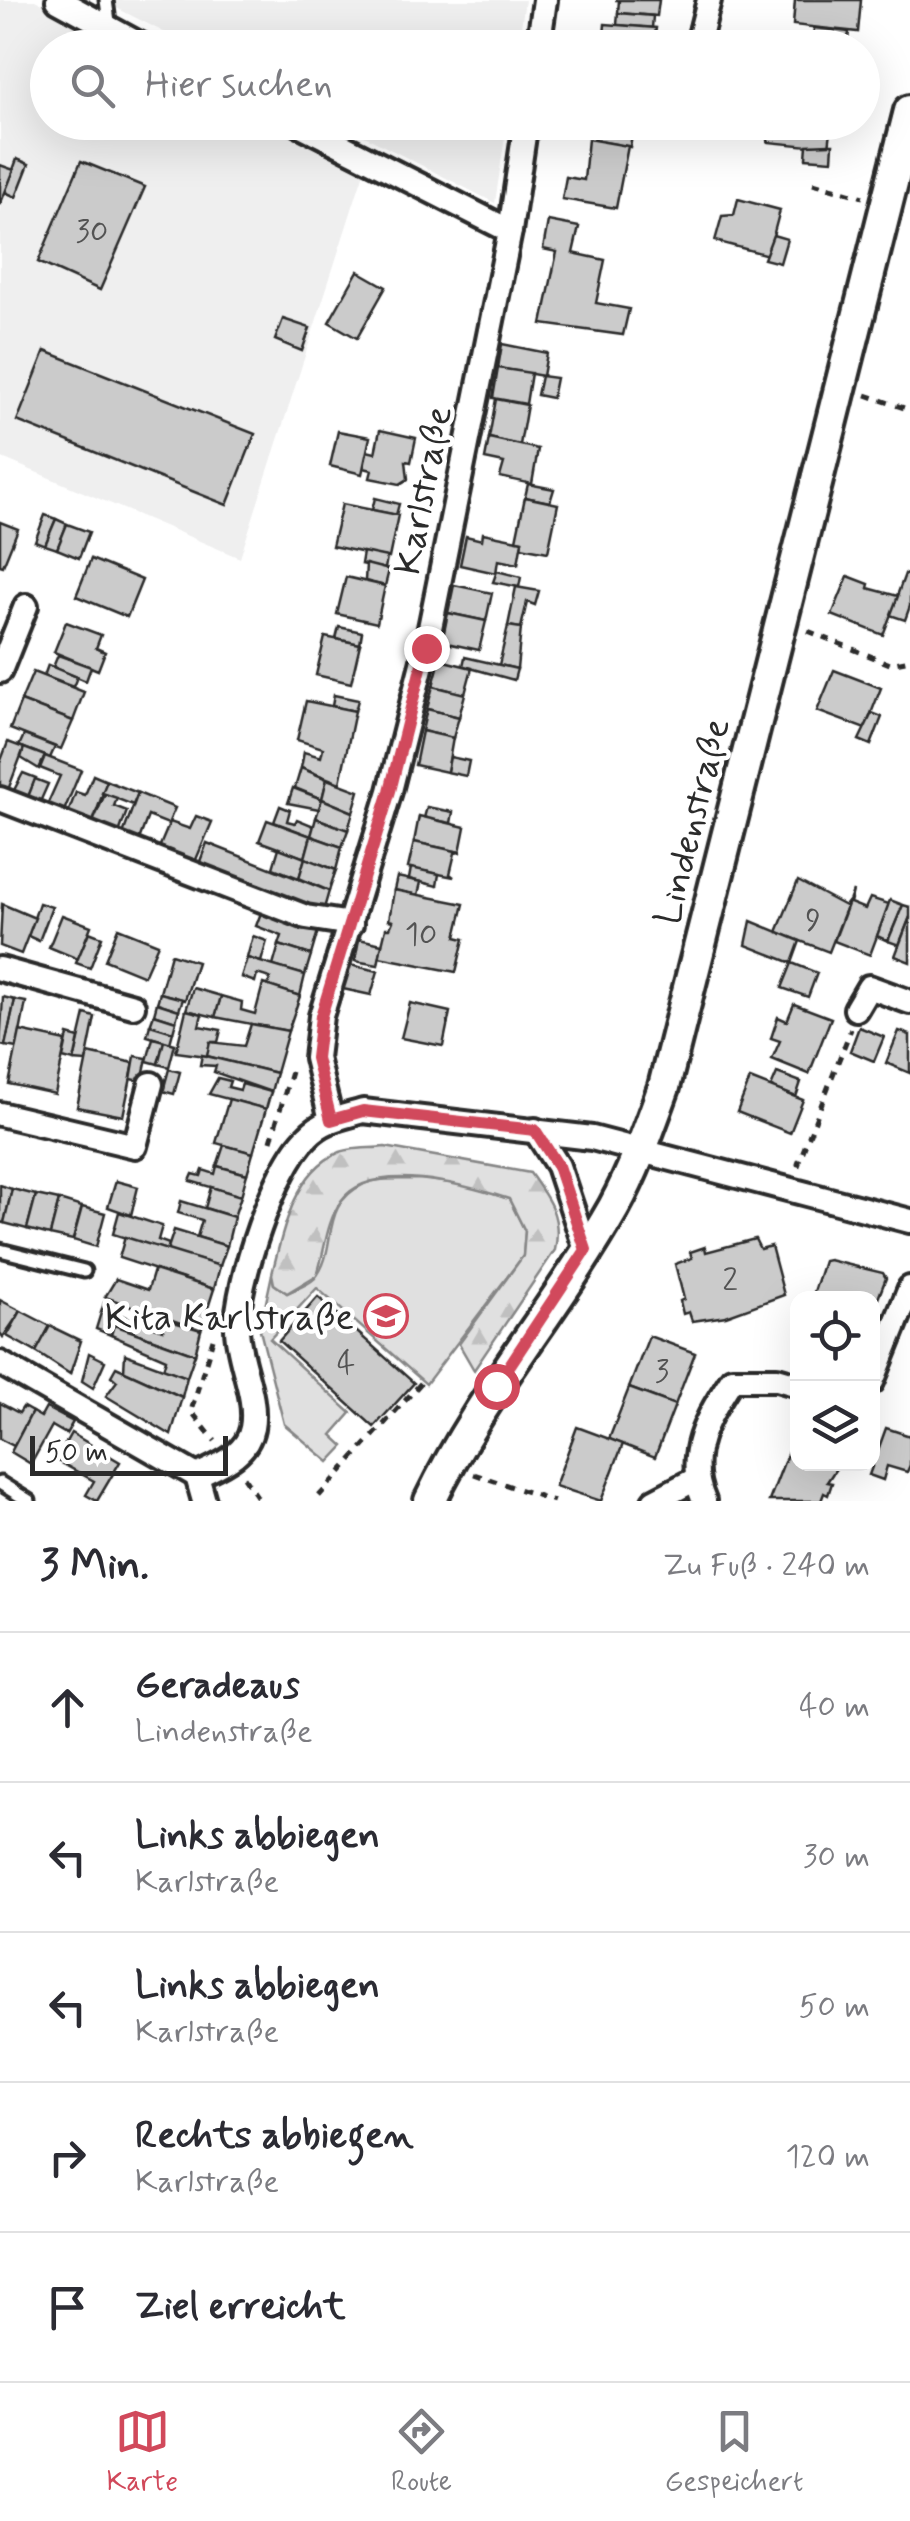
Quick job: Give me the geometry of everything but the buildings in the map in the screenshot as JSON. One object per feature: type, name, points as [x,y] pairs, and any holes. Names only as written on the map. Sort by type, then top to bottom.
[{"type":"street","points":[[58,0],[110,29]]},
{"type":"street","points":[[541,30],[545,0]]},
{"type":"street","points":[[702,30],[708,0]]},
{"type":"street","name":"Lindenstraße","points":[[430,1501],[447,1466],[586,1250],[642,1150],[664,1087],[910,110]]},
{"type":"street","points":[[331,140],[510,231]]},
{"type":"street","name":"Karlstraße","points":[[331,1120],[316,1058],[321,1016],[351,924],[426,648],[510,231],[523,140]]},
{"type":"street","points":[[0,671],[26,606]]},
{"type":"street","points":[[0,800],[306,917],[351,924]]},
{"type":"street","points":[[0,969],[133,1006]]},
{"type":"street","points":[[856,1010],[870,987],[910,1002]]},
{"type":"street","points":[[0,1114],[135,1146],[151,1084]]},
{"type":"street","points":[[196,1476],[245,1446],[252,1426],[238,1354],[242,1288],[278,1183],[298,1146],[331,1120],[363,1111],[535,1130],[642,1150],[910,1221]]},
{"type":"street","points":[[535,1130],[558,1166],[586,1250]]},
{"type":"street","points":[[872,1381],[910,1288]]},
{"type":"street","points":[[0,1363],[196,1476],[204,1501]]},
{"type":"street","points":[[654,1501],[699,1490],[701,1427],[732,1379],[790,1383]]},
{"type":"lane","points":[[106,0],[110,29]]},
{"type":"lane","points":[[0,1250],[84,1271]]},
{"type":"lane","points":[[0,1482],[29,1501]]},
{"type":"path","points":[[813,183],[887,202]]},
{"type":"path","points":[[884,400],[910,410]]},
{"type":"path","points":[[782,620],[890,664],[910,660]]},
{"type":"path","points":[[816,1170],[798,1164],[856,1010]]},
{"type":"path","points":[[319,1496],[421,1383]]},
{"type":"path","points":[[447,1466],[554,1501]]},
{"type":"path","points":[[240,1472],[260,1501]]},
{"type":"shaded area","points":[[0,0],[35,0],[93,30],[30,30],[30,140],[302,140],[364,172],[240,558],[0,457]]},
{"type":"shaded area","points":[[101,0],[525,0],[521,30],[160,30]]},
{"type":"shaded area","points":[[372,140],[504,140],[495,203]]},
{"type":"green space","points":[[385,1147],[530,1173],[552,1209],[557,1228],[555,1250],[474,1370],[459,1344],[523,1256],[525,1231],[509,1199],[421,1179],[374,1181],[355,1188],[341,1201],[329,1228],[317,1275],[287,1293],[274,1284],[272,1274],[286,1223],[311,1174],[343,1151]]},
{"type":"green space","points":[[419,1179],[466,1185],[509,1199],[525,1231],[523,1256],[426,1384],[317,1288],[270,1339],[351,1413],[332,1435],[344,1446],[329,1462],[284,1424],[260,1330],[272,1274],[274,1284],[287,1293],[309,1283],[322,1266],[340,1203],[350,1193],[376,1180]]},
{"type":"place","name":"Kita Karlstraße","points":[[386,1316]]},
{"type":"route","points":[[426,648],[390,791],[321,1016],[316,1058],[331,1120],[363,1111],[535,1130],[558,1166],[586,1250],[496,1386]]}]
